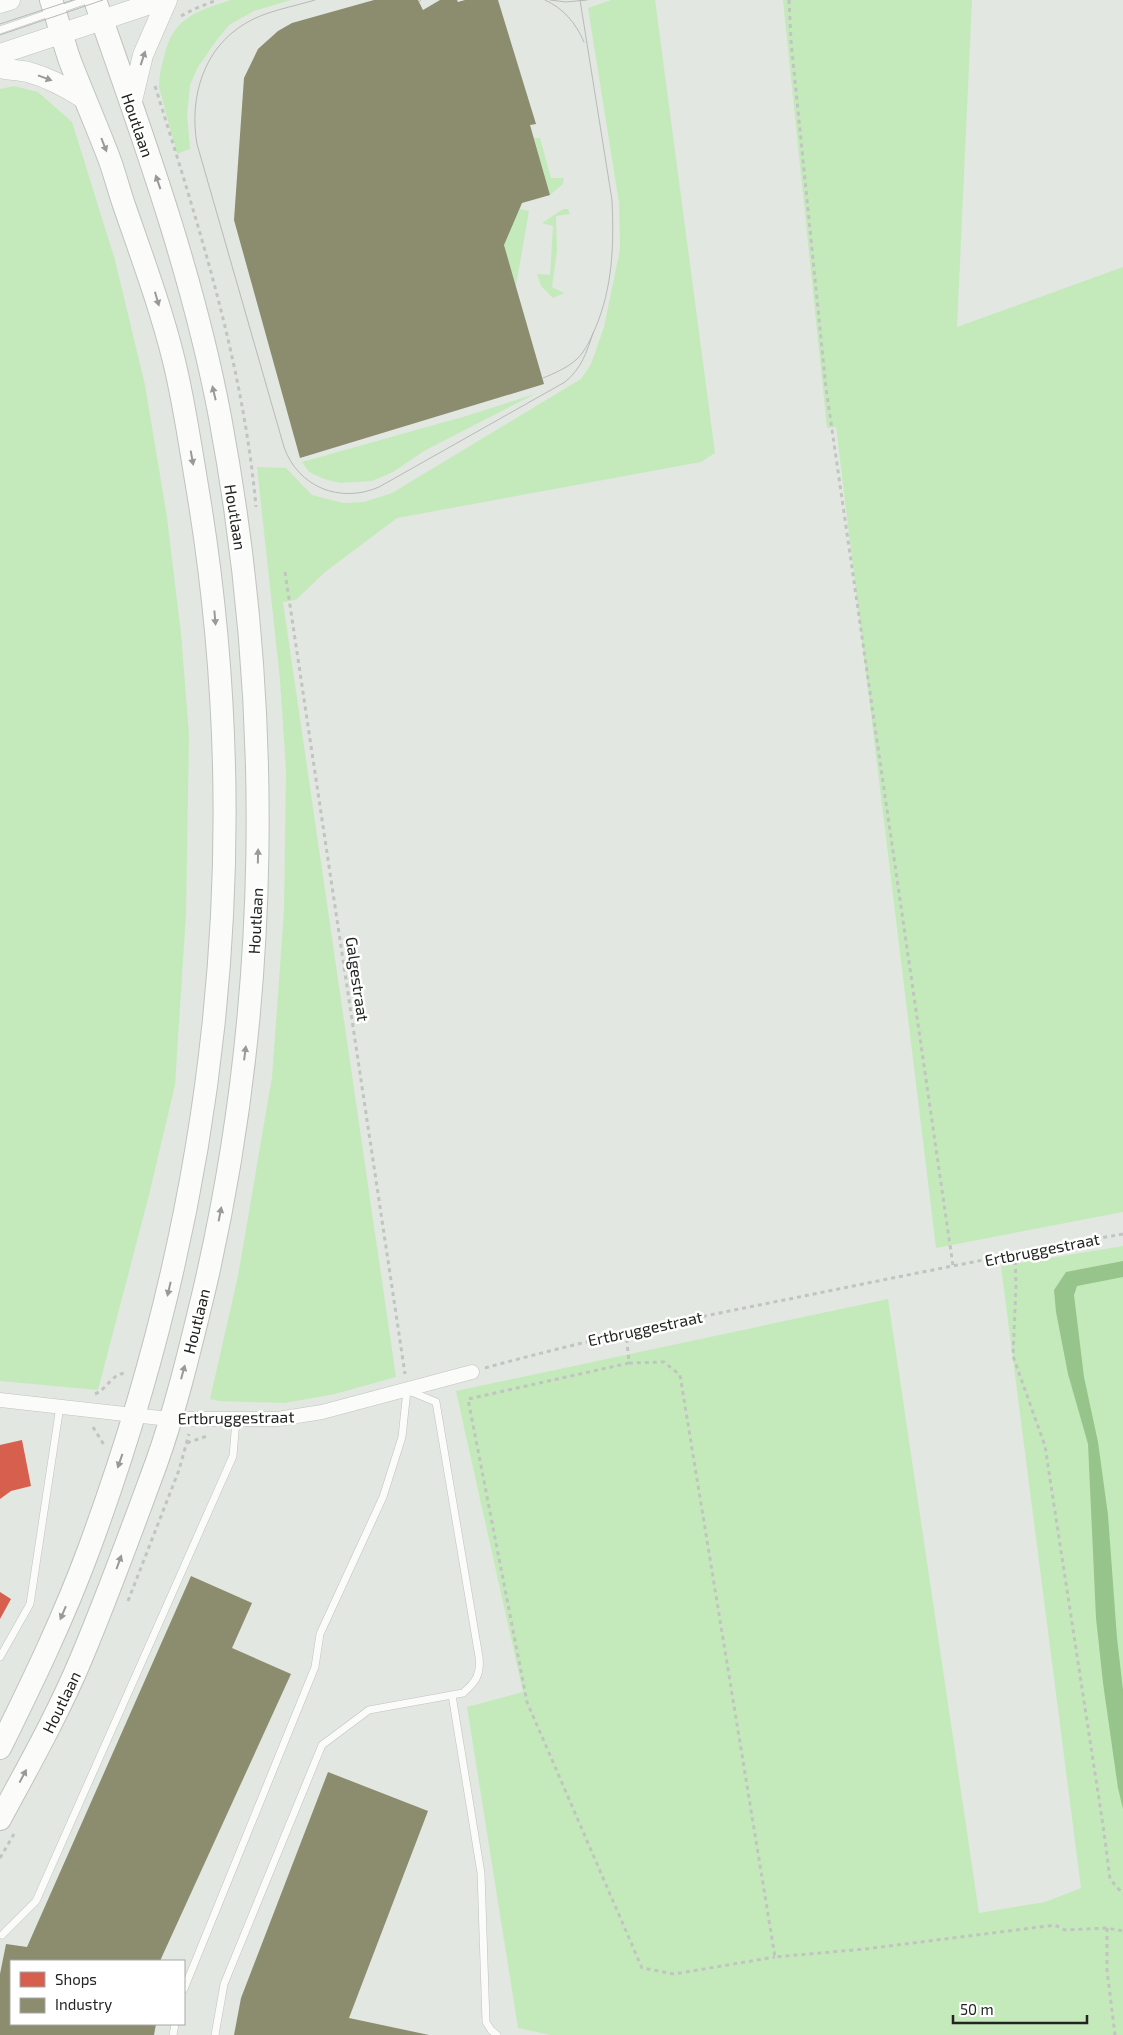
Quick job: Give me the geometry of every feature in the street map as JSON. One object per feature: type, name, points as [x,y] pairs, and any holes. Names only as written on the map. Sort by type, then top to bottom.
[{"type":"main road","points":[[0,3],[10,0]]},
{"type":"main road","points":[[0,54],[62,34],[99,10],[162,0]]},
{"type":"main road","points":[[131,105],[143,55],[167,0]]},
{"type":"main road","name":"Houtlaan","points":[[0,1748],[44,1657],[88,1552],[155,1347],[180,1241],[204,1112],[215,1015],[222,911],[225,822],[224,747],[214,607],[205,535],[186,421],[174,363],[156,294],[110,160],[71,61],[53,6]]},
{"type":"main road","name":"Houtlaan","points":[[0,1819],[79,1663],[157,1462],[170,1419],[213,1252],[238,1111],[250,1015],[256,912],[259,822],[258,754],[248,605],[238,527],[219,413],[174,228],[99,10]]},
{"type":"main road","points":[[0,68],[26,72],[49,79],[67,87],[86,100]]},
{"type":"street","name":"Ertbruggestraat","points":[[134,1414],[170,1419],[278,1419],[322,1412],[472,1372]]},
{"type":"street","points":[[0,1400],[134,1414]]},
{"type":"lane","points":[[0,30],[53,6],[87,0]]},
{"type":"lane","points":[[185,1987],[315,1667],[320,1634],[383,1497],[402,1437],[407,1390],[436,1402],[479,1657],[479,1676],[473,1685],[463,1693],[370,1710],[322,1745],[224,1984],[215,2035]]},
{"type":"lane","points":[[0,1657],[30,1604],[60,1406]]},
{"type":"lane","points":[[2,1935],[36,1901],[232,1456],[236,1420]]},
{"type":"lane","points":[[452,1695],[480,1873],[486,2022],[490,2030],[497,2035]]},
{"type":"path","points":[[175,21],[194,9],[217,0]]},
{"type":"path","points":[[789,0],[826,388],[953,1266]]},
{"type":"path","name":"Galgestraat","points":[[285,572],[407,1390]]},
{"type":"path","name":"Ertbruggestraat","points":[[472,1372],[561,1347],[626,1332],[1015,1253],[1123,1234]]},
{"type":"path","points":[[1015,1253],[1016,1286],[1013,1356],[1044,1446],[1110,1879],[1123,1894]]},
{"type":"path","points":[[626,1332],[629,1363]]},
{"type":"path","points":[[775,1957],[680,1375],[664,1362],[629,1363],[468,1399],[527,1702],[642,1968],[674,1974],[775,1957],[865,1949],[1055,1925],[1065,1930],[1107,1928],[1123,1931]]},
{"type":"path","points":[[1107,1928],[1107,1970],[1114,2035]]},
{"type":"shaded area","points":[[231,0],[291,0],[254,11],[229,25],[216,41],[198,67],[190,85],[187,115],[190,149],[177,154],[159,87],[161,68],[168,44],[173,33],[188,18],[197,12]]},
{"type":"shaded area","points":[[611,0],[655,0],[715,453],[701,462],[397,518],[325,572],[296,600],[283,602],[396,1377],[335,1394],[284,1403],[219,1401],[210,1399],[238,1276],[272,1077],[284,911],[286,769],[280,680],[257,467],[286,468],[312,495],[343,503],[364,502],[392,493],[581,379],[591,364],[604,327],[620,249],[619,203],[588,8]]},
{"type":"shaded area","points":[[783,0],[972,0],[957,327],[1123,267],[1123,1212],[936,1248],[836,427],[827,428]]},
{"type":"shaded area","points":[[14,86],[38,92],[72,122],[115,260],[145,385],[167,517],[181,634],[189,734],[186,914],[175,1085],[149,1195],[98,1390],[0,1381],[0,89]]},
{"type":"shaded area","points":[[534,138],[540,138],[551,178],[564,178],[563,184],[550,195]]},
{"type":"shaded area","points":[[519,209],[529,211],[516,286],[504,245]]},
{"type":"shaded area","points":[[563,209],[568,209],[570,214],[556,216],[557,251],[552,287],[564,293],[553,298],[541,286],[537,274],[550,275],[553,226],[542,223]]},
{"type":"shaded area","points":[[535,394],[424,451],[393,472],[372,481],[340,483],[324,479],[309,472],[302,462],[466,416]]},
{"type":"shaded area","points":[[1123,1246],[1123,2035],[551,2035],[518,2028],[467,1707],[523,1692],[456,1391],[888,1299],[979,1913],[1045,1902],[1081,1888],[1001,1266]]},
{"type":"shaded area","points":[[1123,1261],[1123,1277],[1077,1286],[1074,1295],[1084,1377],[1098,1442],[1108,1515],[1117,1638],[1123,1690],[1123,1809],[1118,1788],[1103,1683],[1096,1618],[1088,1444],[1068,1374],[1056,1312],[1054,1290],[1066,1272]]},
{"type":"building: Shops","points":[[22,1440],[31,1486],[11,1491],[0,1499],[0,1445]]},
{"type":"building: Shops","points":[[0,1592],[11,1599],[0,1619]]},
{"type":"building: Industry","points":[[374,0],[418,0],[423,10],[440,0],[457,0],[458,2],[465,0],[498,0],[536,124],[530,125],[550,195],[522,203],[504,245],[544,384],[300,458],[234,220],[244,78],[258,49],[278,31],[292,23]]},
{"type":"building: Industry","points":[[191,1576],[252,1603],[232,1648],[291,1674],[160,1960],[10,1960],[10,2025],[156,2025],[154,2035],[0,2035],[0,1974],[6,1944],[27,1947]]},
{"type":"building: Industry","points":[[328,1772],[428,1811],[349,2018],[429,2035],[234,2035],[241,1998]]},
{"type":"tram line","points":[[0,24],[73,0]]},
{"type":"tram line","points":[[0,35],[103,0]]},
{"type":"tram line","points":[[315,0],[262,15],[231,33],[209,60],[202,76],[195,109],[197,144],[284,447],[299,473],[310,482],[335,492],[350,494],[379,487],[565,382],[579,366],[593,333]]},
{"type":"tram line","points":[[545,0],[558,7],[568,17],[584,42]]},
{"type":"tram line","points":[[550,0],[566,2],[587,0]]},
{"type":"tram line","points":[[543,378],[569,365],[577,359],[585,348],[601,313],[606,297],[611,265],[613,233],[612,200],[580,0]]}]
